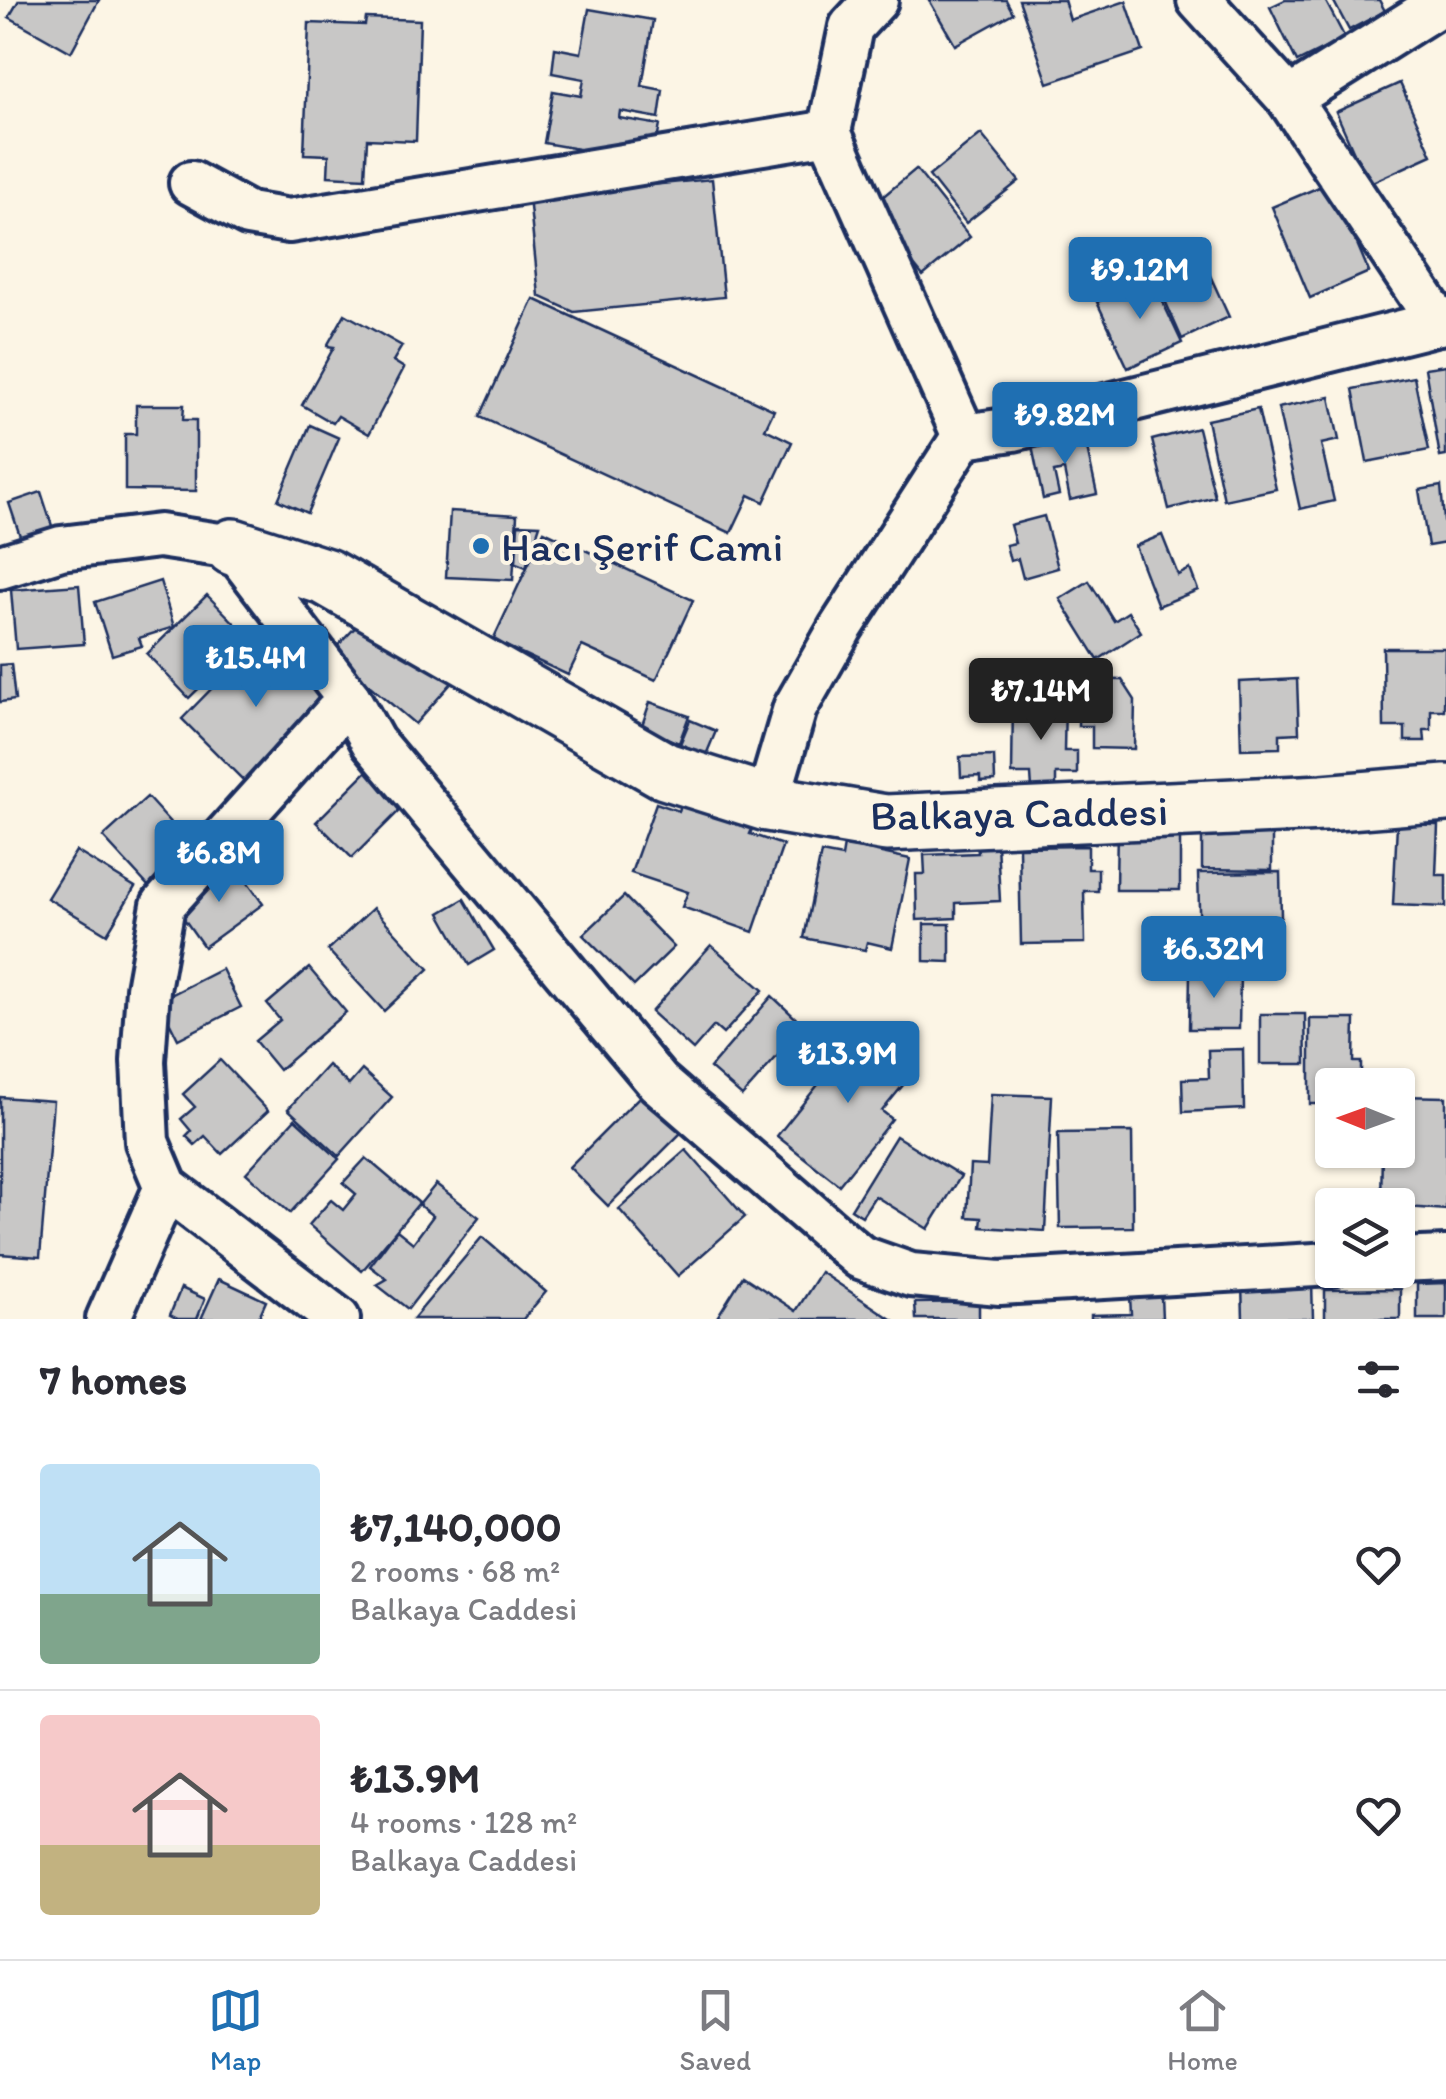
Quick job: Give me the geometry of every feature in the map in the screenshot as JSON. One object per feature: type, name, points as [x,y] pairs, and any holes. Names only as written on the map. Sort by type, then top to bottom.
[{"type":"street","points":[[876,0],[852,27],[829,132],[964,436]]},
{"type":"street","points":[[767,803],[796,708],[840,629],[964,436],[1013,429],[1442,322],[1288,99],[1198,0]]},
{"type":"street","points":[[1288,99],[1446,0]]},
{"type":"street","points":[[191,183],[248,214],[289,220],[829,132]]},
{"type":"street","points":[[0,567],[62,548],[159,536],[234,547],[349,699],[374,742],[658,1082],[860,1257],[911,1275],[1000,1283],[1315,1265]]},
{"type":"street","name":"Balkaya Caddesi","points":[[234,547],[326,577],[665,771],[767,803],[886,823],[1323,804],[1446,793]]},
{"type":"street","points":[[338,1319],[166,1187],[147,1142],[143,1061],[148,989],[163,905],[349,699]]},
{"type":"street","points":[[108,1319],[166,1187]]},
{"type":"street","points":[[1415,1259],[1446,1258]]},
{"type":"building","points":[[19,0],[99,0],[71,52],[9,17]]},
{"type":"building","points":[[929,0],[1006,0],[1013,13],[955,45]]},
{"type":"building","points":[[1019,0],[1064,0],[1070,20],[1126,1],[1143,51],[1048,83]]},
{"type":"building","points":[[1285,0],[1325,0],[1345,38],[1297,62],[1270,7]]},
{"type":"building","points":[[1333,0],[1379,0],[1385,11],[1349,30]]},
{"type":"building","points":[[589,9],[653,20],[642,86],[663,90],[659,118],[620,111],[619,118],[660,125],[653,162],[544,143],[553,91],[581,96],[584,79],[552,73],[555,48],[581,53]]},
{"type":"building","points":[[366,18],[420,20],[416,141],[367,139],[365,178],[328,176],[329,155],[304,154],[309,23],[365,25]]},
{"type":"building","points":[[1400,83],[1432,155],[1368,184],[1336,112]]},
{"type":"building","points":[[981,134],[1019,181],[966,223],[929,176]]},
{"type":"building","points":[[916,169],[970,237],[923,276],[868,209]]},
{"type":"building","points":[[712,179],[724,297],[574,312],[539,296],[529,197]]},
{"type":"building","points":[[1331,182],[1369,272],[1310,298],[1272,207]]},
{"type":"building","points":[[1198,249],[1229,317],[1182,339],[1152,271]]},
{"type":"building","points":[[1151,277],[1182,343],[1128,368],[1097,302]]},
{"type":"building","points":[[534,299],[774,410],[765,429],[792,442],[764,502],[749,495],[731,533],[480,417]]},
{"type":"building","points":[[345,314],[402,346],[393,361],[404,368],[369,434],[338,416],[333,423],[302,405],[334,347],[327,346]]},
{"type":"building","points":[[1446,365],[1446,456],[1440,457],[1425,368]]},
{"type":"building","points":[[1414,377],[1429,450],[1367,462],[1353,389]]},
{"type":"building","points":[[1330,397],[1339,440],[1321,444],[1334,501],[1300,509],[1278,408]]},
{"type":"building","points":[[136,405],[184,405],[183,420],[196,420],[196,491],[125,490],[125,434],[136,434]]},
{"type":"building","points":[[1258,409],[1276,489],[1224,500],[1207,420]]},
{"type":"building","points":[[310,425],[339,438],[307,513],[278,500]]},
{"type":"building","points":[[1198,428],[1215,497],[1169,509],[1152,440]]},
{"type":"building","points":[[1084,435],[1097,494],[1070,500],[1064,470],[1054,472],[1059,495],[1043,499],[1032,446]]},
{"type":"building","points":[[1441,486],[1446,543],[1428,546],[1419,490]]},
{"type":"building","points":[[41,492],[53,529],[21,539],[9,503]]},
{"type":"building","name":"Hacı Şerif Cami","points":[[450,511],[517,515],[513,580],[446,577]]},
{"type":"building","points":[[1044,516],[1058,568],[1023,578],[1018,559],[1010,561],[1006,545],[1015,543],[1010,525]]},
{"type":"building","points":[[518,524],[540,525],[526,567],[516,563]]},
{"type":"building","points":[[544,531],[693,600],[656,680],[582,646],[568,675],[493,640]]},
{"type":"building","points":[[1162,535],[1178,575],[1190,569],[1198,590],[1158,606],[1135,546]]},
{"type":"building","points":[[160,581],[174,627],[139,638],[142,646],[112,655],[95,602]]},
{"type":"building","points":[[1089,581],[1114,621],[1128,612],[1141,632],[1098,660],[1060,599]]},
{"type":"building","points":[[79,585],[84,644],[16,649],[11,590]]},
{"type":"building","points":[[207,595],[250,639],[189,698],[147,654]]},
{"type":"building","points":[[369,613],[457,677],[415,724],[331,653]]},
{"type":"building","points":[[264,635],[331,702],[249,786],[182,719]]},
{"type":"building","points":[[1383,648],[1445,648],[1444,710],[1431,710],[1431,730],[1424,730],[1425,741],[1405,741],[1405,727],[1384,727]]},
{"type":"building","points":[[11,664],[15,700],[0,702],[0,665]]},
{"type":"building","points":[[1079,679],[1122,680],[1135,700],[1134,749],[1092,748],[1092,726],[1078,726]]},
{"type":"building","points":[[1297,679],[1299,733],[1280,734],[1280,748],[1241,749],[1239,682]]},
{"type":"building","points":[[1013,701],[1065,702],[1064,751],[1077,751],[1077,774],[1056,774],[1056,790],[1032,789],[1031,774],[1012,774]]},
{"type":"building","points":[[650,702],[689,716],[679,743],[641,728]]},
{"type":"building","points":[[690,720],[716,731],[706,755],[680,744]]},
{"type":"building","points":[[994,756],[995,781],[980,782],[980,776],[961,777],[960,757]]},
{"type":"building","points":[[368,770],[404,806],[352,858],[316,822]]},
{"type":"building","points":[[147,797],[194,849],[150,888],[103,837]]},
{"type":"building","points":[[684,797],[755,822],[750,834],[783,845],[753,932],[682,907],[688,892],[631,873],[656,803],[679,811]]},
{"type":"building","points":[[1397,824],[1438,825],[1436,875],[1446,875],[1446,907],[1393,905]]},
{"type":"building","points":[[1117,825],[1180,825],[1180,890],[1116,890]]},
{"type":"building","points":[[1202,831],[1272,831],[1272,870],[1202,869]]},
{"type":"building","points":[[977,843],[997,843],[1000,901],[956,903],[956,918],[917,920],[916,874],[925,874],[924,855],[978,853]]},
{"type":"building","points":[[844,845],[910,859],[892,948],[867,942],[865,950],[804,938],[821,853],[842,857]]},
{"type":"building","points":[[1088,846],[1088,869],[1098,869],[1098,891],[1084,891],[1085,943],[1021,944],[1019,847]]},
{"type":"building","points":[[76,851],[135,887],[107,934],[47,898]]},
{"type":"building","points":[[234,863],[263,904],[204,947],[175,906]]},
{"type":"building","points":[[1280,872],[1281,917],[1271,917],[1271,944],[1200,944],[1198,873]]},
{"type":"building","points":[[624,896],[674,947],[634,986],[583,935]]},
{"type":"building","points":[[464,899],[494,950],[469,965],[440,913]]},
{"type":"building","points":[[373,908],[429,969],[384,1011],[328,950]]},
{"type":"building","points":[[924,924],[950,924],[950,962],[924,961]]},
{"type":"building","points":[[711,945],[763,990],[723,1034],[714,1026],[693,1050],[651,1012]]},
{"type":"building","points":[[309,968],[346,1012],[279,1070],[255,1041],[280,1020],[267,1004]]},
{"type":"building","points":[[222,969],[241,1007],[178,1039],[159,1001]]},
{"type":"building","points":[[1190,972],[1240,973],[1239,1029],[1189,1029]]},
{"type":"building","points":[[772,996],[804,1026],[742,1096],[710,1068]]},
{"type":"building","points":[[1260,1014],[1305,1014],[1306,1064],[1260,1064]]},
{"type":"building","points":[[1310,1019],[1355,1019],[1354,1062],[1361,1062],[1361,1068],[1315,1068],[1315,1104],[1310,1104]]},
{"type":"building","points":[[865,1026],[917,1068],[882,1111],[892,1119],[839,1185],[777,1136]]},
{"type":"building","points":[[1243,1049],[1244,1109],[1183,1112],[1182,1079],[1209,1078],[1208,1050]]},
{"type":"building","points":[[220,1060],[268,1111],[222,1154],[205,1136],[195,1145],[186,1136],[191,1131],[181,1119],[195,1107],[183,1094]]},
{"type":"building","points":[[328,1065],[349,1085],[362,1070],[392,1097],[339,1156],[288,1109]]},
{"type":"building","points":[[643,1093],[682,1132],[608,1206],[569,1167]]},
{"type":"building","points":[[991,1094],[1052,1096],[1045,1231],[981,1227],[982,1218],[967,1217],[970,1165],[987,1166]]},
{"type":"building","points":[[1415,1096],[1446,1097],[1446,1210],[1415,1208],[1415,1188],[1381,1188],[1382,1168],[1415,1168]]},
{"type":"building","points":[[0,1097],[53,1101],[40,1257],[0,1254]]},
{"type":"building","points":[[295,1119],[339,1159],[290,1213],[246,1173]]},
{"type":"building","points":[[1132,1132],[1133,1227],[1060,1228],[1058,1133]]},
{"type":"building","points":[[896,1136],[961,1176],[928,1229],[875,1196],[862,1216],[851,1209]]},
{"type":"building","points":[[686,1150],[745,1217],[678,1276],[619,1209]]},
{"type":"building","points":[[366,1158],[419,1203],[362,1271],[309,1225],[331,1200],[343,1210],[356,1194],[343,1183]]},
{"type":"building","points":[[436,1184],[479,1217],[408,1309],[377,1285],[387,1279],[370,1266],[397,1230],[413,1243],[433,1216],[419,1205]]},
{"type":"building","points":[[482,1237],[546,1292],[523,1319],[413,1319]]},
{"type":"building","points":[[821,1272],[891,1319],[716,1319],[743,1276],[796,1311]]},
{"type":"building","points":[[219,1279],[266,1301],[258,1319],[201,1319]]},
{"type":"building","points":[[1312,1282],[1313,1319],[1243,1319],[1242,1283]]},
{"type":"building","points":[[1446,1283],[1446,1319],[1417,1319],[1417,1284]]},
{"type":"building","points":[[181,1288],[205,1299],[197,1319],[170,1315]]},
{"type":"building","points":[[1400,1289],[1400,1319],[1325,1319],[1325,1290]]},
{"type":"building","points":[[1161,1295],[1162,1319],[1091,1319],[1091,1315],[1131,1314],[1130,1296]]},
{"type":"building","points":[[979,1302],[979,1319],[916,1319],[915,1303]]},
{"type":"place","name":"Hacı Şerif Cami","points":[[481,546]]}]
